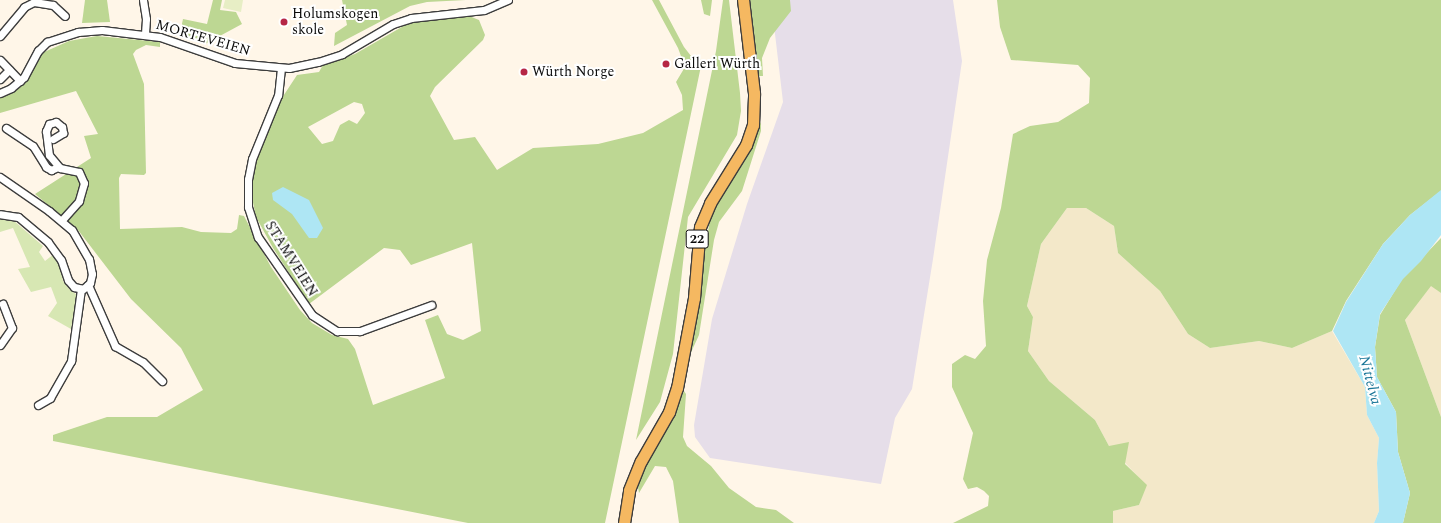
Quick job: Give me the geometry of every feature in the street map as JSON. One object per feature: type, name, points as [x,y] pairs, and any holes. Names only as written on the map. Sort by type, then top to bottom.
[{"type":"main road","name":"22","points":[[624,523],[626,498],[633,480],[641,461],[669,412],[677,388],[693,306],[697,240],[702,221],[742,151],[753,126],[754,92],[743,0]]},
{"type":"main road","name":"22","points":[[631,523],[633,480]]},
{"type":"street","points":[[143,0],[146,19],[145,35]]},
{"type":"street","name":"MORTEVEIEN","points":[[0,93],[20,81],[41,47],[58,37],[102,30],[145,35],[174,40],[236,63],[281,68],[310,65],[342,54],[393,24],[411,18],[484,10],[508,0]]},
{"type":"street","points":[[0,36],[24,7],[34,2],[53,5],[65,16]]},
{"type":"street","points":[[0,60],[20,81]]},
{"type":"street","name":"STAMVEIEN","points":[[281,68],[278,94],[252,159],[248,179],[248,207],[258,236],[312,315],[337,331],[360,331],[432,304]]},
{"type":"street","points":[[0,79],[9,70]]},
{"type":"street","points":[[53,140],[63,133],[62,127],[56,122],[51,122],[47,127],[46,142],[49,155],[58,167]]},
{"type":"street","points":[[6,128],[33,146],[48,169],[58,167],[78,172],[84,186],[79,201],[62,220]]},
{"type":"street","points":[[0,177],[62,220],[88,254],[92,274],[88,285],[81,289]]},
{"type":"street","points":[[0,214],[18,217],[44,239],[61,260],[70,283],[81,289]]},
{"type":"street","points":[[88,285],[115,346],[143,362],[162,381]]},
{"type":"street","points":[[38,405],[50,398],[71,361],[81,289]]},
{"type":"street","points":[[0,345],[12,328],[4,304]]},
{"type":"shaded area","points":[[771,0],[953,0],[962,61],[933,259],[912,389],[895,418],[881,484],[710,458],[695,437],[694,425],[712,319],[747,204],[783,102]]},
{"type":"shaded area","points":[[1067,208],[1086,208],[1114,226],[1118,253],[1160,291],[1188,334],[1210,348],[1259,341],[1292,348],[1332,331],[1365,387],[1367,415],[1379,438],[1377,463],[1379,511],[1374,523],[1113,523],[1113,511],[1139,505],[1146,485],[1109,446],[1095,420],[1049,381],[1028,351],[1033,317],[1027,306],[1041,244]]},
{"type":"shaded area","points":[[1431,285],[1441,293],[1441,417],[1405,320]]},
{"type":"green space","points":[[85,0],[107,0],[110,22],[82,23]]},
{"type":"green space","points":[[213,0],[222,0],[220,10],[236,12],[242,24],[205,44],[180,33],[183,19],[207,24]]},
{"type":"green space","points":[[225,0],[243,0],[241,12],[223,8]]},
{"type":"green space","points":[[342,0],[466,0],[427,2],[410,6],[334,46],[335,33],[347,25]]},
{"type":"green space","points":[[652,0],[659,0],[684,47],[691,56],[700,58],[701,66],[605,523],[468,523],[53,441],[53,435],[107,417],[157,417],[203,390],[181,348],[131,299],[78,230],[35,194],[91,158],[84,136],[98,134],[76,91],[0,113],[0,97],[20,87],[42,53],[69,41],[97,36],[160,42],[160,47],[146,45],[136,50],[133,54],[144,84],[146,173],[144,175],[121,174],[119,178],[120,229],[182,227],[201,232],[231,233],[237,229],[239,215],[244,216],[271,267],[300,310],[312,323],[332,335],[348,339],[355,349],[373,405],[445,378],[425,320],[438,315],[447,334],[463,340],[481,331],[472,243],[411,265],[400,250],[384,248],[309,304],[273,248],[256,217],[251,193],[254,167],[262,142],[280,101],[297,75],[319,72],[323,65],[355,54],[407,24],[430,19],[469,16],[479,20],[485,35],[483,40],[435,87],[430,96],[454,140],[475,137],[497,170],[533,148],[598,144],[643,133],[683,110],[682,95],[676,82],[685,67],[678,48]],"holes":[[[354,102],[362,104],[365,113],[357,124],[349,120],[340,125],[333,141],[322,144],[308,127]]]},
{"type":"green space","points":[[701,0],[712,0],[710,16],[704,14]]},
{"type":"green space","points":[[723,0],[729,0],[740,93],[741,111],[737,135],[688,217],[673,354],[660,402],[636,440],[716,51]]},
{"type":"green space","points":[[750,0],[790,0],[791,11],[770,38],[762,58],[763,76],[759,76]]},
{"type":"green space","points":[[997,0],[1441,0],[1441,191],[1410,215],[1383,244],[1346,301],[1332,331],[1292,348],[1259,341],[1210,348],[1188,334],[1160,291],[1118,253],[1114,226],[1086,208],[1067,208],[1041,244],[1027,306],[1033,317],[1028,351],[1049,381],[1095,420],[1109,446],[1129,442],[1125,464],[1147,485],[1139,505],[1113,511],[1113,523],[953,523],[988,506],[989,496],[977,487],[968,489],[963,479],[973,433],[952,387],[952,364],[965,355],[975,359],[986,346],[983,301],[987,260],[1001,208],[1013,134],[1030,126],[1058,122],[1089,103],[1090,78],[1078,65],[1011,60],[1000,27]]},
{"type":"green space","points":[[761,122],[761,131],[742,191],[719,222],[714,240],[699,335],[688,359],[710,219],[717,200],[736,172]]},
{"type":"green space","points":[[5,218],[13,220],[43,246],[39,252],[45,261],[54,254],[60,266],[63,281],[69,289],[77,295],[71,329],[48,316],[57,303],[51,287],[31,292],[18,269],[30,267],[13,228],[0,232],[0,219]]},
{"type":"green space","points":[[1441,238],[1441,293],[1431,286],[1405,320],[1441,417],[1441,523],[1403,523],[1410,493],[1398,452],[1396,412],[1377,377],[1375,347],[1380,315],[1402,279]]},
{"type":"green space","points":[[684,391],[686,394],[683,437],[687,446],[711,466],[729,488],[756,507],[776,510],[794,523],[679,523],[673,481],[666,467],[655,466],[639,493],[638,487],[645,466],[671,419]]},
{"type":"water","points":[[283,187],[309,200],[323,228],[317,238],[309,238],[292,214],[273,200],[272,193]]},
{"type":"water","name":"Nittelva","points":[[1441,190],[1441,235],[1421,261],[1403,279],[1380,314],[1375,347],[1377,377],[1396,412],[1398,452],[1410,493],[1403,523],[1374,523],[1379,511],[1377,463],[1379,438],[1367,415],[1365,387],[1333,331],[1346,302],[1383,244],[1410,215]]},
{"type":"place","name":"Holumskogen skole","points":[[284,22]]},
{"type":"place","name":"Galleri Würth","points":[[666,64]]},
{"type":"place","name":"Würth Norge","points":[[524,72]]}]
